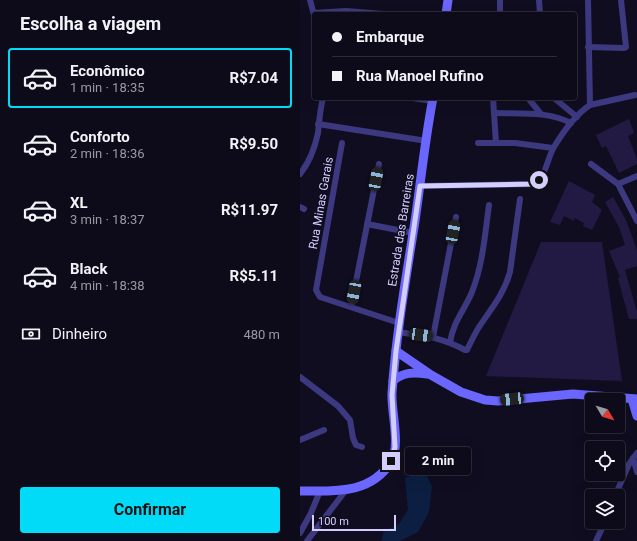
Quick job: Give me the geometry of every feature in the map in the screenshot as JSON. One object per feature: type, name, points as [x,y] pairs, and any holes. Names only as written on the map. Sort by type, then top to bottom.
[{"type":"main road","points":[[446,12],[448,0]]},
{"type":"main road","name":"Estrada das Barreiras","points":[[300,490],[346,490],[356,488],[372,480],[391,461],[395,447],[392,401],[394,365],[433,100]]},
{"type":"main road","points":[[396,351],[431,375],[469,395],[492,401],[573,394],[635,399],[637,416]]},
{"type":"main road","points":[[393,381],[403,374],[409,373],[431,375]]},
{"type":"street","points":[[310,0],[313,12]]},
{"type":"street","points":[[500,0],[500,12]]},
{"type":"street","points":[[539,0],[540,12]]},
{"type":"street","points":[[588,0],[590,105]]},
{"type":"street","points":[[588,47],[626,47],[621,0]]},
{"type":"street","points":[[335,12],[358,12]]},
{"type":"street","points":[[420,186],[533,184],[541,177],[553,148],[571,123],[590,105],[635,94]]},
{"type":"street","points":[[300,174],[308,162],[316,138],[322,100]]},
{"type":"street","points":[[493,100],[496,143]]},
{"type":"street","points":[[530,100],[541,114]]},
{"type":"street","points":[[556,100],[577,117]]},
{"type":"street","points":[[495,113],[541,114],[559,118],[571,123]]},
{"type":"street","points":[[318,124],[426,141]]},
{"type":"street","name":"Rua Minas Garais","points":[[342,143],[316,290],[320,297],[351,307]]},
{"type":"street","points":[[478,144],[496,143],[553,148]]},
{"type":"street","points":[[379,164],[351,307],[399,327],[450,342],[465,350],[467,350],[478,329],[503,293],[510,272],[520,199]]},
{"type":"street","points":[[591,164],[618,184],[637,221]]},
{"type":"street","points":[[618,184],[637,176]]},
{"type":"street","points":[[450,342],[453,327],[471,293],[478,275],[482,258],[489,205]]},
{"type":"street","points":[[433,337],[456,217]]},
{"type":"street","points":[[367,224],[413,233]]},
{"type":"street","points":[[300,377],[338,406],[350,420],[354,442],[356,445],[362,447]]},
{"type":"street","points":[[300,440],[324,430]]},
{"type":"street","points":[[635,455],[637,472]]},
{"type":"street","points":[[618,489],[626,470],[635,455]]},
{"type":"street","points":[[300,533],[311,513],[320,490]]},
{"type":"street","points":[[300,537],[306,541],[346,490]]},
{"type":"street","points":[[596,541],[601,529]]},
{"type":"water","points":[[425,472],[432,486],[429,512],[418,532],[400,541],[381,541],[384,531],[399,524],[408,510],[405,478]]},
{"type":"building","points":[[629,119],[634,133],[628,136],[637,159],[637,164],[619,173],[606,146],[602,148],[596,135]]},
{"type":"building","points":[[569,181],[595,195],[592,202],[602,210],[592,230],[583,226],[584,223],[575,218],[574,221],[564,216],[560,225],[550,222]]},
{"type":"building","points":[[613,197],[626,220],[637,250],[637,266],[625,270],[637,312],[637,319],[629,319],[618,278],[620,277],[609,251],[625,245],[619,227],[605,202]]},
{"type":"building","points":[[541,242],[602,242],[622,381],[486,376]]},
{"type":"route","points":[[391,461],[395,447],[392,395],[396,351],[420,186],[533,184],[539,180]]}]
